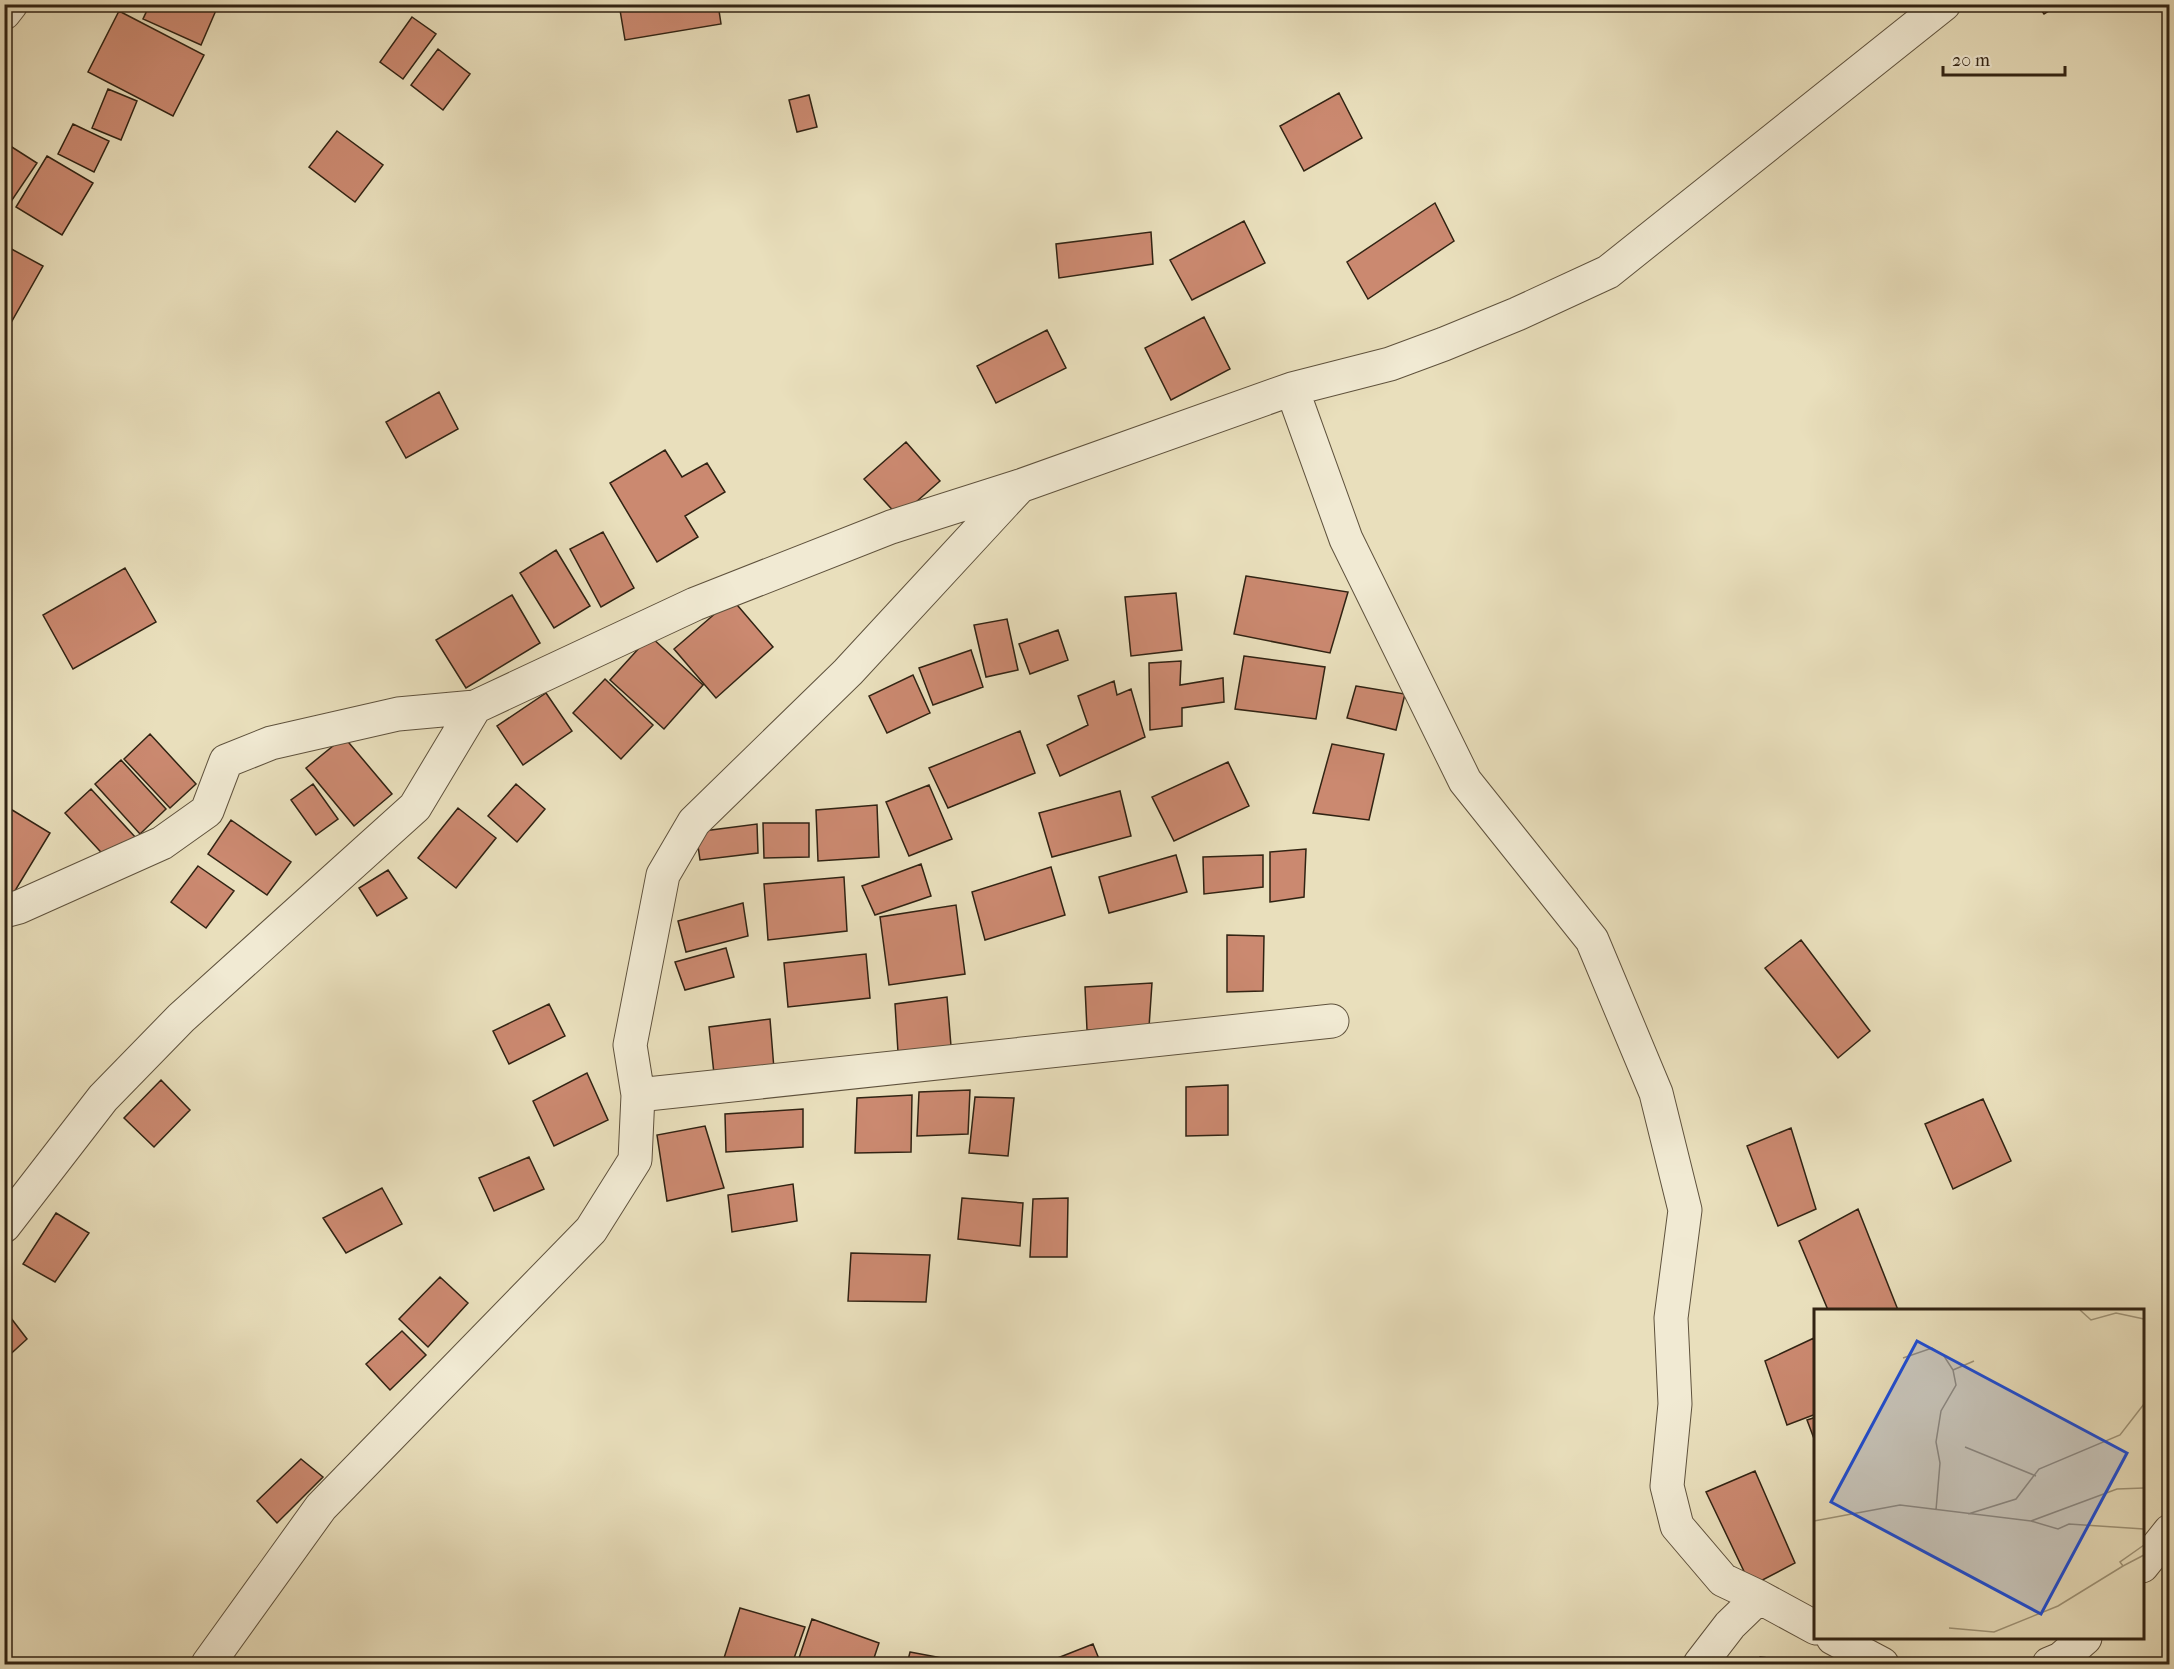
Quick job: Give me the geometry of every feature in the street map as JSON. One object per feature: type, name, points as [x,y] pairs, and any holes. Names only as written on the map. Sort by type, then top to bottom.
[{"type":"street","points":[[4,13],[11,4]]},
{"type":"street","points":[[4,912],[162,843],[207,811],[226,761],[271,743],[398,714],[475,707],[695,604],[891,527],[1020,486],[1292,389],[1390,364],[1444,345],[1608,272],[1944,4]]},
{"type":"street","points":[[1292,389],[1346,539],[1465,781],[1592,940],[1656,1093],[1685,1210],[1671,1318],[1675,1404],[1667,1486],[1677,1526],[1723,1580],[1814,1627]]},
{"type":"street","points":[[208,1665],[321,1507],[591,1230],[634,1160],[638,1095],[630,1045],[663,875],[694,822],[848,672],[1020,486]]},
{"type":"street","points":[[4,1226],[103,1098],[173,1026],[415,807],[475,707]]},
{"type":"street","points":[[638,1095],[1332,1021]]},
{"type":"street","points":[[2144,1563],[2169,1531]]},
{"type":"street","points":[[1700,1665],[1730,1625],[1759,1597]]},
{"type":"street","points":[[1835,1639],[1882,1665]]},
{"type":"street","points":[[2049,1665],[2061,1659],[2084,1639]]},
{"type":"building","points":[[150,4],[208,4],[217,8],[201,45],[143,19]]},
{"type":"building","points":[[619,4],[718,4],[721,24],[625,40]]},
{"type":"building","points":[[2037,4],[2060,4],[2044,14]]},
{"type":"building","points":[[119,11],[204,55],[173,116],[88,72]]},
{"type":"building","points":[[412,17],[436,34],[403,79],[380,62]]},
{"type":"building","points":[[438,49],[470,74],[443,110],[411,85]]},
{"type":"building","points":[[108,89],[137,101],[121,140],[92,128]]},
{"type":"building","points":[[1339,93],[1362,138],[1304,171],[1280,126]]},
{"type":"building","points":[[809,95],[817,127],[797,132],[789,100]]},
{"type":"building","points":[[73,124],[109,141],[94,172],[58,154]]},
{"type":"building","points":[[337,131],[383,165],[355,202],[309,167]]},
{"type":"building","points":[[4,142],[37,163],[8,206],[4,203]]},
{"type":"building","points":[[47,156],[93,183],[62,235],[16,207]]},
{"type":"building","points":[[1435,203],[1454,241],[1368,299],[1347,262]]},
{"type":"building","points":[[1244,221],[1265,263],[1192,300],[1170,260]]},
{"type":"building","points":[[1151,232],[1153,264],[1059,278],[1056,244]]},
{"type":"building","points":[[4,245],[43,266],[8,328],[4,326]]},
{"type":"building","points":[[1204,317],[1230,369],[1171,400],[1145,348]]},
{"type":"building","points":[[1047,330],[1066,368],[996,403],[977,366]]},
{"type":"building","points":[[439,392],[458,429],[406,458],[386,422]]},
{"type":"building","points":[[906,442],[940,481],[899,517],[864,479]]},
{"type":"building","points":[[665,450],[682,477],[707,463],[725,492],[685,516],[698,537],[657,562],[610,483]]},
{"type":"building","points":[[603,532],[634,588],[601,607],[570,549]]},
{"type":"building","points":[[556,550],[590,606],[554,628],[520,573]]},
{"type":"building","points":[[125,568],[156,622],[73,669],[43,615]]},
{"type":"building","points":[[1246,576],[1348,592],[1330,653],[1234,634]]},
{"type":"building","points":[[1176,593],[1182,650],[1131,656],[1125,597]]},
{"type":"building","points":[[512,595],[540,643],[466,688],[436,640]]},
{"type":"building","points":[[732,599],[773,647],[716,698],[674,649]]},
{"type":"building","points":[[1007,619],[1018,670],[986,677],[974,625]]},
{"type":"building","points":[[1058,630],[1068,660],[1030,674],[1019,644]]},
{"type":"building","points":[[650,636],[703,685],[664,729],[610,680]]},
{"type":"building","points":[[971,650],[983,687],[933,705],[919,668]]},
{"type":"building","points":[[1244,656],[1325,667],[1316,719],[1235,709]]},
{"type":"building","points":[[1181,661],[1180,685],[1223,678],[1224,702],[1182,708],[1182,726],[1150,730],[1149,663]]},
{"type":"building","points":[[913,675],[930,713],[887,733],[869,696]]},
{"type":"building","points":[[605,679],[653,725],[621,759],[573,713]]},
{"type":"building","points":[[1114,681],[1117,695],[1131,689],[1145,737],[1060,776],[1047,745],[1088,725],[1078,696]]},
{"type":"building","points":[[1356,686],[1405,694],[1396,730],[1347,718]]},
{"type":"building","points":[[546,693],[572,731],[523,765],[497,726]]},
{"type":"building","points":[[1020,731],[1035,773],[948,808],[929,768]]},
{"type":"building","points":[[150,734],[196,784],[170,808],[124,759]]},
{"type":"building","points":[[344,737],[392,794],[354,826],[306,768]]},
{"type":"building","points":[[1332,744],[1384,754],[1369,820],[1313,813]]},
{"type":"building","points":[[121,760],[166,809],[140,834],[95,784]]},
{"type":"building","points":[[1228,762],[1249,806],[1174,841],[1152,797]]},
{"type":"building","points":[[313,784],[338,819],[316,835],[291,800]]},
{"type":"building","points":[[516,784],[545,809],[517,842],[488,816]]},
{"type":"building","points":[[929,785],[952,839],[909,856],[886,802]]},
{"type":"building","points":[[91,789],[136,838],[110,862],[65,813]]},
{"type":"building","points":[[1120,791],[1131,836],[1052,857],[1039,813]]},
{"type":"building","points":[[4,805],[50,833],[10,899],[4,896]]},
{"type":"building","points":[[877,805],[879,857],[818,861],[816,810]]},
{"type":"building","points":[[458,808],[496,838],[456,888],[418,858]]},
{"type":"building","points":[[231,820],[291,862],[267,895],[208,854]]},
{"type":"building","points":[[763,823],[809,823],[809,857],[764,858]]},
{"type":"building","points":[[757,824],[758,853],[700,860],[696,832]]},
{"type":"building","points":[[1306,849],[1304,897],[1270,902],[1270,852]]},
{"type":"building","points":[[1176,855],[1187,892],[1109,913],[1099,877]]},
{"type":"building","points":[[1263,855],[1263,887],[1204,894],[1203,857]]},
{"type":"building","points":[[921,864],[931,896],[875,915],[862,886]]},
{"type":"building","points":[[198,866],[234,891],[206,928],[171,902]]},
{"type":"building","points":[[1051,867],[1065,915],[985,940],[972,892]]},
{"type":"building","points":[[388,870],[407,898],[377,916],[359,888]]},
{"type":"building","points":[[844,877],[847,931],[768,940],[764,884]]},
{"type":"building","points":[[743,903],[748,936],[686,952],[678,921]]},
{"type":"building","points":[[956,905],[965,974],[889,985],[880,917]]},
{"type":"building","points":[[1227,935],[1264,936],[1263,991],[1227,992]]},
{"type":"building","points":[[1801,940],[1870,1031],[1838,1058],[1765,968]]},
{"type":"building","points":[[726,948],[734,977],[685,990],[675,962]]},
{"type":"building","points":[[866,954],[870,998],[788,1007],[784,963]]},
{"type":"building","points":[[1152,983],[1149,1027],[1087,1030],[1085,987]]},
{"type":"building","points":[[947,997],[951,1046],[898,1052],[895,1004]]},
{"type":"building","points":[[549,1004],[565,1036],[509,1064],[493,1031]]},
{"type":"building","points":[[770,1019],[774,1069],[714,1074],[709,1027]]},
{"type":"building","points":[[587,1073],[608,1120],[554,1146],[533,1101]]},
{"type":"building","points":[[161,1080],[190,1110],[154,1147],[124,1118]]},
{"type":"building","points":[[1228,1085],[1228,1135],[1186,1136],[1186,1087]]},
{"type":"building","points":[[970,1090],[968,1134],[917,1136],[919,1092]]},
{"type":"building","points":[[912,1095],[911,1152],[855,1153],[857,1098]]},
{"type":"building","points":[[975,1097],[1014,1098],[1008,1156],[969,1153]]},
{"type":"building","points":[[1983,1099],[2011,1161],[1953,1189],[1925,1124]]},
{"type":"building","points":[[803,1109],[803,1147],[726,1152],[725,1114]]},
{"type":"building","points":[[705,1126],[724,1188],[667,1201],[657,1135]]},
{"type":"building","points":[[1791,1128],[1816,1209],[1778,1226],[1747,1146]]},
{"type":"building","points":[[529,1157],[544,1189],[494,1211],[479,1178]]},
{"type":"building","points":[[793,1184],[797,1221],[732,1232],[728,1195]]},
{"type":"building","points":[[382,1188],[402,1224],[346,1253],[323,1218]]},
{"type":"building","points":[[962,1198],[1023,1203],[1020,1246],[958,1239]]},
{"type":"building","points":[[1068,1198],[1067,1257],[1030,1257],[1033,1199]]},
{"type":"building","points":[[1858,1209],[1898,1309],[1828,1309],[1799,1241]]},
{"type":"building","points":[[56,1213],[89,1233],[55,1282],[23,1264]]},
{"type":"building","points":[[851,1253],[930,1255],[926,1302],[848,1301]]},
{"type":"building","points":[[440,1277],[468,1303],[428,1347],[399,1319]]},
{"type":"building","points":[[4,1309],[27,1339],[4,1360]]},
{"type":"building","points":[[402,1331],[426,1355],[390,1390],[366,1364]]},
{"type":"building","points":[[1814,1338],[1814,1415],[1787,1425],[1765,1361]]},
{"type":"building","points":[[1814,1418],[1814,1439],[1807,1420]]},
{"type":"building","points":[[301,1459],[323,1477],[277,1523],[257,1501]]},
{"type":"building","points":[[1755,1471],[1795,1563],[1751,1586],[1706,1492]]},
{"type":"building","points":[[740,1608],[805,1627],[792,1664],[748,1664],[724,1658]]},
{"type":"building","points":[[812,1619],[879,1643],[872,1664],[797,1664]]},
{"type":"building","points":[[1093,1644],[1101,1664],[1051,1664],[1050,1661]]},
{"type":"building","points":[[910,1652],[974,1664],[907,1664]]},
{"type":"building","points":[[1760,1657],[1821,1664],[1758,1664]]}]
